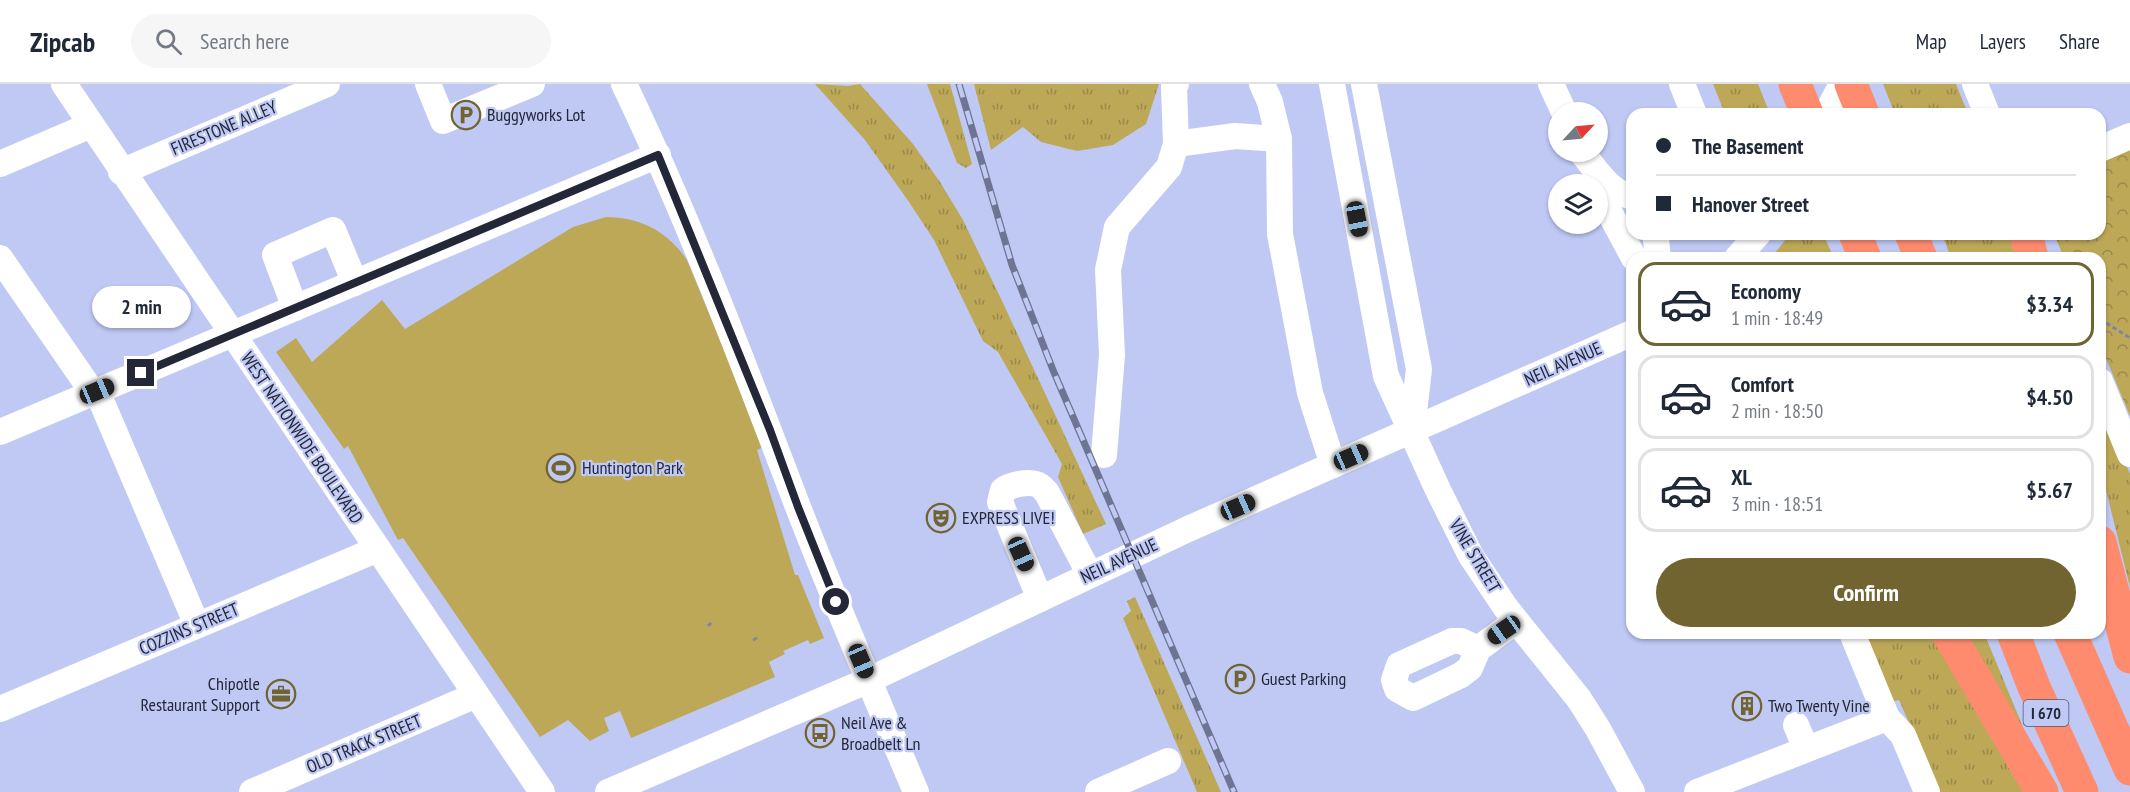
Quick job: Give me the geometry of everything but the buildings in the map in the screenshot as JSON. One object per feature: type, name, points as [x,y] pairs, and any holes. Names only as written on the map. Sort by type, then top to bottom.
[{"type":"highway","points":[[1795,84],[1805,108]]},
{"type":"highway","points":[[1851,84],[1861,108]]},
{"type":"highway","points":[[2106,565],[2130,657]]},
{"type":"highway","points":[[1952,639],[2042,792]]},
{"type":"highway","name":"I 670","points":[[2015,639],[2034,687],[2082,792]]},
{"type":"highway","points":[[2073,639],[2130,769]]},
{"type":"street","name":"WEST NATIONWIDE BOULEVARD","points":[[63,84],[542,792]]},
{"type":"street","name":"FIRESTONE ALLEY","points":[[122,172],[327,84]]},
{"type":"street","points":[[428,84],[443,121],[532,84]]},
{"type":"street","points":[[624,84],[658,155],[766,419],[828,582],[916,792]]},
{"type":"street","points":[[1104,455],[1112,356],[1108,270],[1117,227],[1169,167],[1176,144],[1174,87],[1176,84]]},
{"type":"street","points":[[1262,84],[1270,102],[1279,139],[1280,234],[1310,393],[1333,465]]},
{"type":"street","name":"VINE STREET","points":[[1332,84],[1386,376],[1471,556],[1516,621],[1579,699],[1609,748],[1632,792]]},
{"type":"street","name":"VINE STREET","points":[[1364,84],[1419,369],[1412,430]]},
{"type":"street","points":[[1551,84],[1559,102]]},
{"type":"street","points":[[1682,84],[1692,108]]},
{"type":"street","points":[[1829,108],[1842,84]]},
{"type":"street","points":[[1975,84],[1985,108]]},
{"type":"street","points":[[0,164],[91,125]]},
{"type":"street","points":[[1176,144],[1235,136],[1279,139]]},
{"type":"street","points":[[2106,146],[2130,136]]},
{"type":"street","points":[[0,432],[658,155]]},
{"type":"street","points":[[1590,162],[1612,188],[1626,196]]},
{"type":"street","points":[[1608,208],[1632,252]]},
{"type":"street","points":[[295,308],[275,255],[333,230],[355,283]]},
{"type":"street","points":[[1742,252],[1753,240]]},
{"type":"street","points":[[0,258],[95,392],[198,625]]},
{"type":"street","name":"NEIL AVENUE","points":[[608,792],[869,680],[1188,529],[1626,336]]},
{"type":"street","points":[[2106,396],[2130,454]]},
{"type":"street","points":[[1040,599],[1000,502],[1003,490],[1009,486],[1033,483],[1039,485],[1047,493],[1090,575]]},
{"type":"street","name":"COZZINS STREET","points":[[0,709],[378,549]]},
{"type":"street","points":[[1478,649],[1516,621]]},
{"type":"street","points":[[1854,639],[1887,718],[1903,735],[1927,792]]},
{"type":"street","name":"OLD TRACK STREET","points":[[252,792],[476,695]]},
{"type":"street","points":[[1697,792],[1887,718]]},
{"type":"street","points":[[1796,725],[1806,748]]},
{"type":"street","points":[[1098,792],[1168,761]]},
{"type":"path","points":[[2106,323],[2130,338]]},
{"type":"path","points":[[708,626],[713,621]]},
{"type":"green space","points":[[815,84],[848,86],[860,84],[913,144],[940,182],[963,220],[1106,524],[1083,534],[1058,477],[1062,464],[998,352],[983,341],[934,240],[865,140]]},
{"type":"green space","points":[[927,84],[950,84],[972,164],[966,168],[957,163]]},
{"type":"green space","points":[[974,84],[1159,84],[1146,124],[1113,145],[1077,151],[1041,142],[1023,127],[991,150]]},
{"type":"green space","points":[[1713,84],[1758,84],[1768,108],[1723,108]]},
{"type":"green space","points":[[1883,84],[1956,84],[1966,108],[1893,108]]},
{"type":"green space","points":[[2130,146],[2130,416],[2106,358],[2106,252],[2062,252],[2056,240],[2106,240],[2106,156]]},
{"type":"green space","name":"Huntington Park","points":[[606,217],[631,220],[652,228],[671,241],[687,260],[764,447],[757,450],[795,575],[798,575],[824,638],[810,644],[808,640],[783,651],[785,654],[769,662],[775,677],[631,738],[620,711],[604,718],[609,731],[590,741],[568,720],[540,737],[403,538],[398,540],[348,446],[344,449],[276,352],[296,338],[312,362],[382,300],[405,329],[573,227]]},
{"type":"green space","points":[[1785,240],[1826,240],[1831,252],[1776,252]]},
{"type":"green space","points":[[1944,240],[2011,240],[2014,252],[1949,252]]},
{"type":"green space","points":[[2106,418],[2130,474],[2130,587],[2106,490]]},
{"type":"green space","points":[[1135,597],[1221,792],[1197,792],[1123,618],[1131,611],[1127,601]]},
{"type":"green space","points":[[1864,639],[1938,639],[2028,792],[1939,792],[1899,700],[1890,702]]},
{"type":"green space","points":[[1964,639],[1986,639],[2023,727],[2019,730]]},
{"type":"railway","points":[[959,84],[1012,265],[1053,370],[1234,792]]},
{"type":"place","name":"Buggyworks Lot","points":[[466,115]]},
{"type":"place","name":"Huntington Park","points":[[561,468]]},
{"type":"place","name":"EXPRESS LIVE!","points":[[941,518]]},
{"type":"place","name":"Guest Parking","points":[[1240,679]]},
{"type":"place","name":"Chipotle Restaurant Support","points":[[281,694]]},
{"type":"place","name":"Two Twenty Vine","points":[[1747,706]]},
{"type":"place","name":"Neil Ave & Broadbelt Ln","points":[[820,733]]},
{"type":"route","points":[[141,373],[658,155],[770,430],[836,602]]}]
